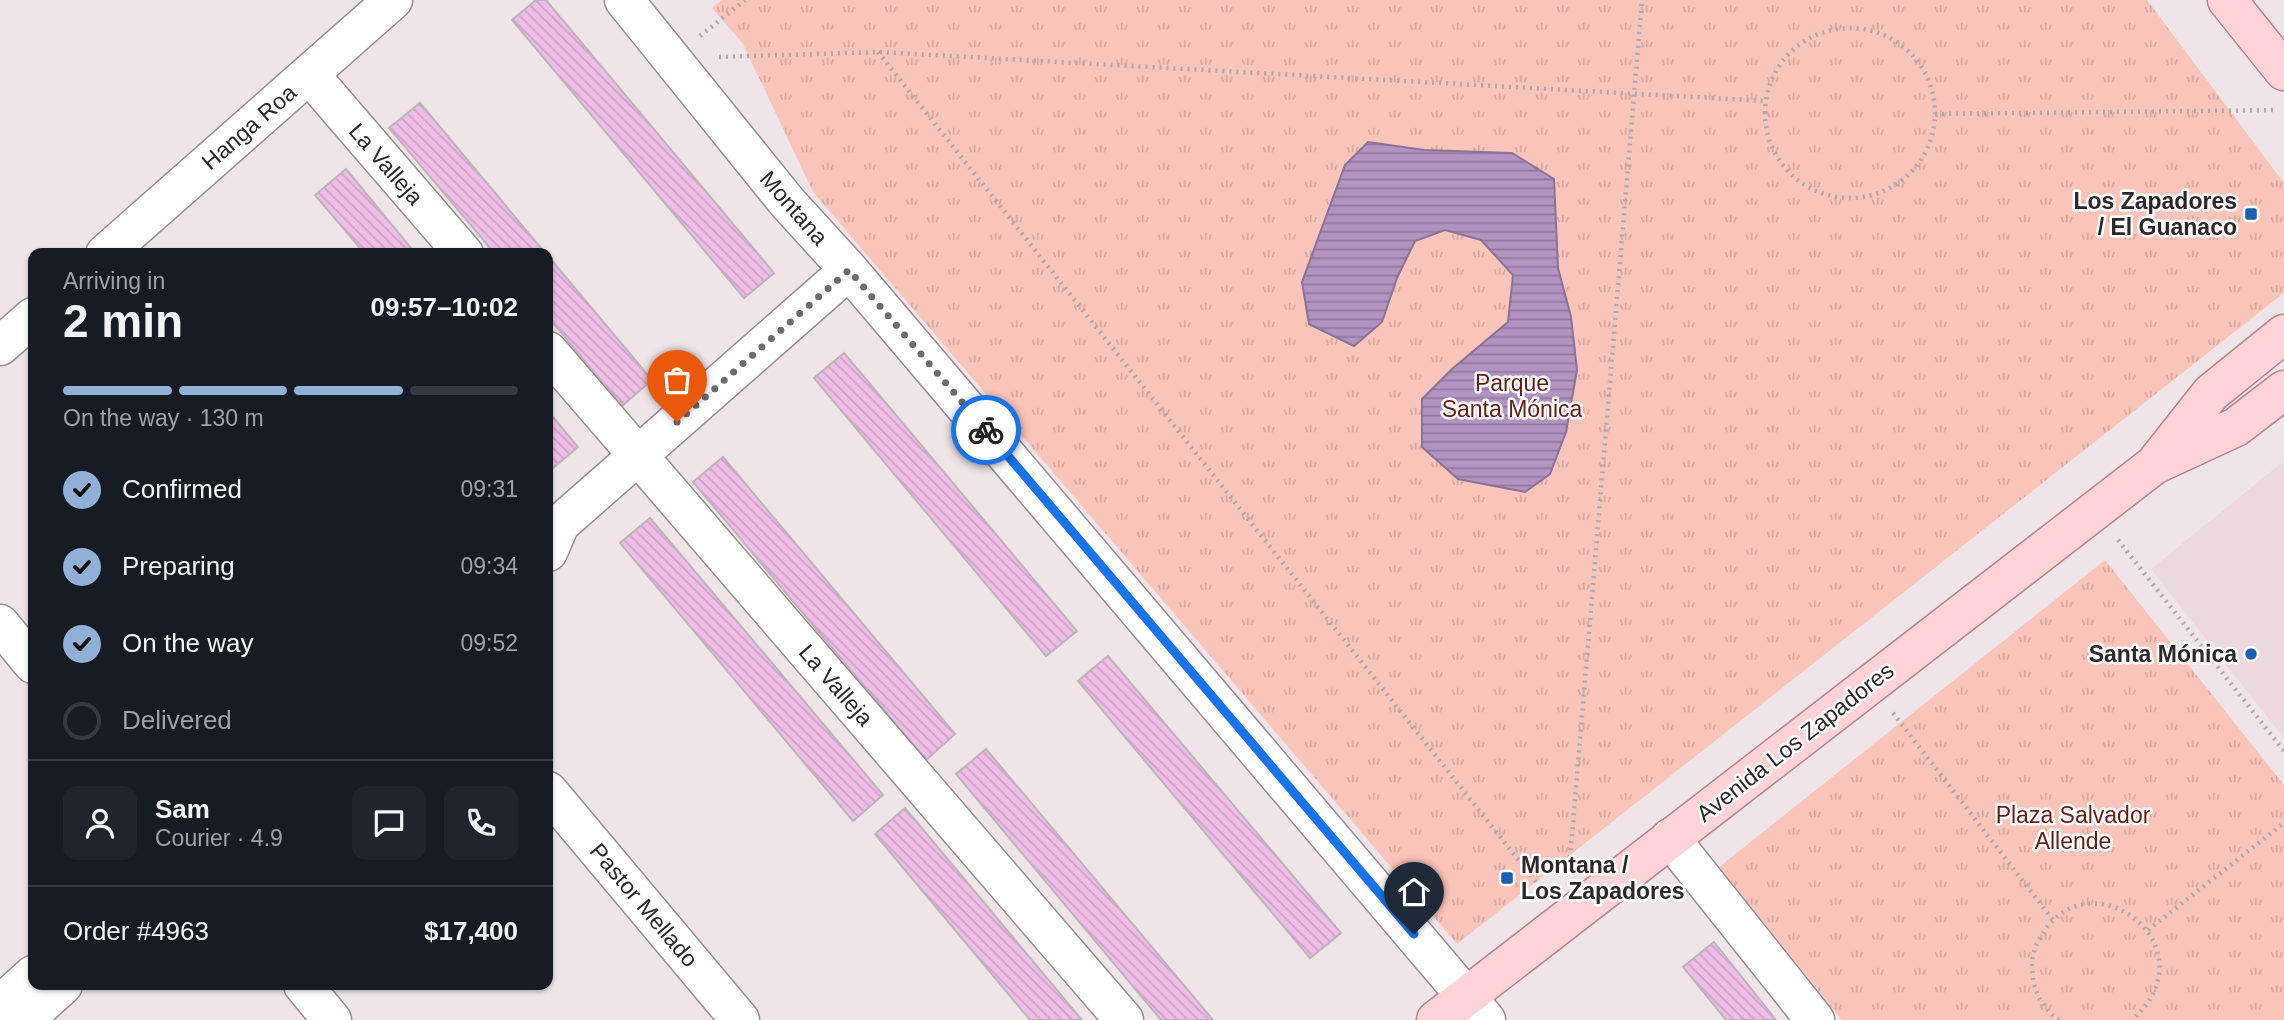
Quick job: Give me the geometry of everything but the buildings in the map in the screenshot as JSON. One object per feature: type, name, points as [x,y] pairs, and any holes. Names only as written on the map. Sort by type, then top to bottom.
[{"type":"main road","points":[[2227,0],[2272,37],[2284,71]]},
{"type":"main road","name":"Avenida Los Zapadores","points":[[2154,465],[2211,393],[2284,334]]},
{"type":"main road","name":"Avenida Los Zapadores","points":[[1436,1020],[1476,1008],[1566,919],[2154,465],[2236,428],[2284,390]]},
{"type":"street","name":"Hanga Roa","points":[[112,248],[393,0]]},
{"type":"street","name":"Montana","points":[[624,0],[787,202],[849,270],[1476,1008]]},
{"type":"street","name":"La Valleja","points":[[309,74],[459,248]]},
{"type":"street","points":[[553,533],[849,270]]},
{"type":"street","points":[[0,346],[28,321]]},
{"type":"street","name":"La Valleja","points":[[553,357],[1124,1020]]},
{"type":"street","points":[[0,624],[28,658]]},
{"type":"street","name":"Pastor Mellado","points":[[553,796],[740,1020]]},
{"type":"street","points":[[1670,838],[1815,1020]]},
{"type":"street","points":[[0,1005],[28,980]]},
{"type":"street","points":[[24,1020],[58,990]]},
{"type":"street","points":[[307,990],[332,1020]]},
{"type":"path","points":[[672,58],[745,0]]},
{"type":"path","points":[[1566,919],[1642,0]]},
{"type":"path","points":[[1842,28],[1871,30],[1897,41],[1918,61],[1931,86],[1935,114],[1931,142],[1917,166],[1896,184],[1871,195],[1843,198],[1816,191],[1793,176],[1776,155],[1766,129],[1766,101],[1774,75],[1790,52],[1814,36],[1842,28]]},
{"type":"path","points":[[672,58],[877,52],[1766,101]]},
{"type":"path","points":[[877,52],[1566,919]]},
{"type":"path","points":[[1935,114],[2284,110]]},
{"type":"path","points":[[2095,510],[2284,751]]},
{"type":"path","points":[[1871,683],[2053,920]]},
{"type":"path","points":[[2148,930],[2284,823]]},
{"type":"path","points":[[2059,1020],[2050,1018],[2039,1000],[2032,979],[2032,958],[2039,937],[2053,920],[2070,909],[2091,904],[2113,906],[2132,916],[2148,930],[2156,948],[2160,968],[2156,988],[2147,1006],[2133,1020]]},
{"type":"shaded area","points":[[1368,142],[1424,150],[1512,153],[1554,179],[1558,268],[1571,317],[1577,370],[1566,432],[1550,474],[1525,492],[1458,479],[1422,447],[1422,399],[1452,369],[1508,322],[1513,275],[1481,240],[1445,230],[1415,241],[1397,278],[1382,322],[1354,346],[1309,324],[1302,282],[1345,165]]},
{"type":"shaded area","name":"Santa Mónica","points":[[2284,461],[2284,738],[2151,569]]},
{"type":"green space","name":"Parque Santa Mónica","points":[[722,0],[2147,0],[2284,183],[2284,293],[1457,944],[813,192],[743,44],[712,8]]},
{"type":"green space","name":"Plaza Salvador Allende","points":[[2105,560],[2284,785],[2284,1020],[1842,1020],[1719,867]]},
{"type":"way so far","points":[[677,422],[849,270],[986,430]]},
{"type":"place","name":"Los Zapadores / El Guanaco","points":[[2251,214]]},
{"type":"place","name":"Santa Mónica","points":[[2251,654]]},
{"type":"place","name":"Montana / Los Zapadores","points":[[1507,878]]},
{"type":"route","points":[[986,430],[1414,934]]}]
